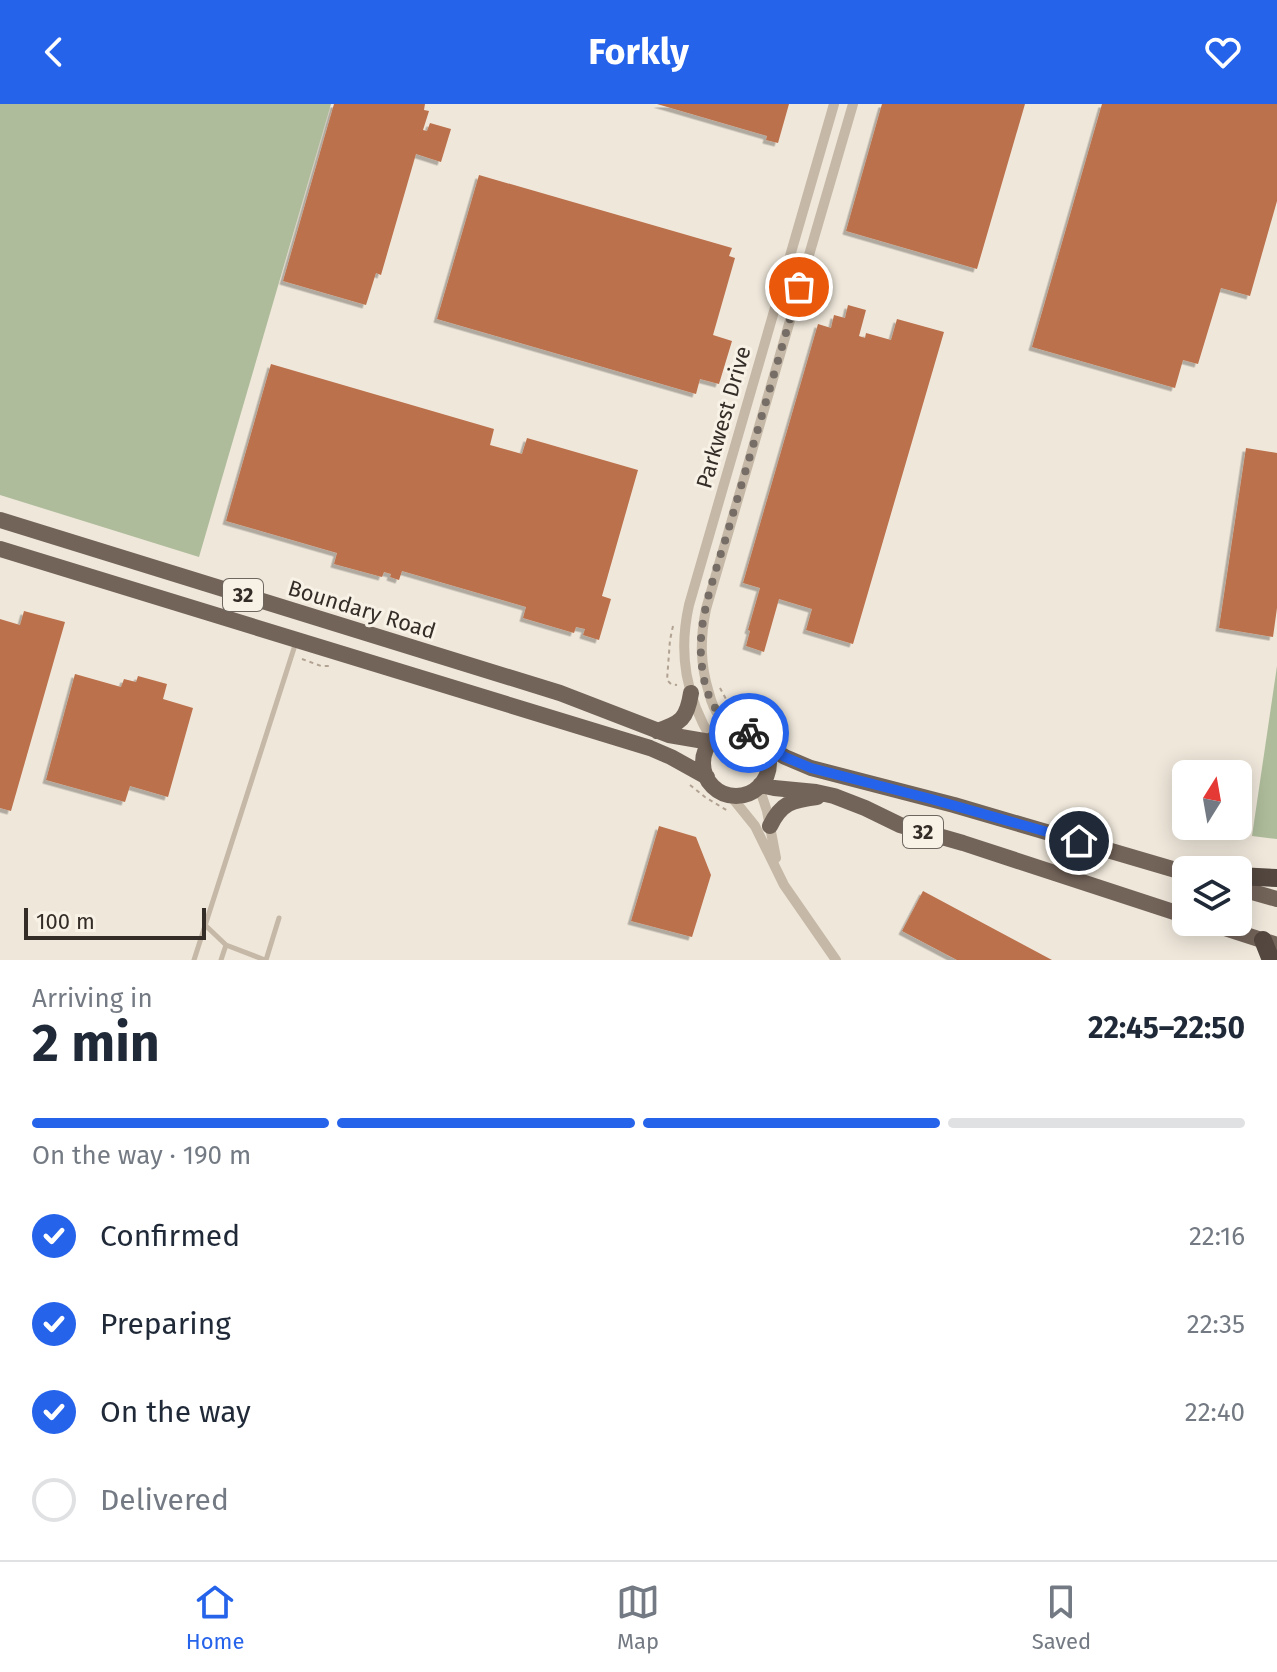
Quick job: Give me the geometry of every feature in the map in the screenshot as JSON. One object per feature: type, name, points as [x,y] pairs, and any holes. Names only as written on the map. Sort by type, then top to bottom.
[{"type":"highway","points":[[1252,877],[1277,878]]},
{"type":"highway","points":[[1270,942],[1271,960]]},
{"type":"main road","name":"Boundary Road","points":[[0,520],[560,693],[657,731],[681,738],[711,741]]},
{"type":"main road","name":"32","points":[[0,549],[650,748],[707,777],[716,789],[730,795],[746,794],[759,786],[834,796],[900,825],[1172,911]]},
{"type":"main road","points":[[657,731],[682,720],[688,710],[691,693]]},
{"type":"main road","name":"32","points":[[711,741],[728,731],[742,731],[785,757],[811,768],[997,817],[1172,869]]},
{"type":"main road","points":[[707,777],[704,753],[711,741]]},
{"type":"main road","points":[[759,786],[768,768],[768,755],[762,743]]},
{"type":"main road","points":[[770,826],[776,814],[788,804],[834,796]]},
{"type":"main road","points":[[1252,892],[1277,899]]},
{"type":"main road","points":[[1251,936],[1270,942]]},
{"type":"street","name":"Parkwest Drive","points":[[711,741],[691,693],[684,665],[684,629],[834,104]]},
{"type":"street","name":"Parkwest Drive","points":[[742,731],[716,711],[704,675],[701,644],[706,609],[853,104]]},
{"type":"street","points":[[738,435],[755,440]]},
{"type":"street","points":[[759,786],[777,868]]},
{"type":"street","points":[[730,795],[755,826],[784,885],[836,960]]},
{"type":"lane","points":[[194,960],[296,641]]},
{"type":"lane","points":[[205,925],[226,945],[265,960],[279,918]]},
{"type":"lane","points":[[221,960],[226,945]]},
{"type":"green space","points":[[0,104],[331,104],[199,557],[0,495]]},
{"type":"green space","points":[[1277,666],[1277,839],[1252,836]]},
{"type":"building","points":[[334,104],[425,104],[424,110],[429,111],[423,130],[427,131],[430,123],[451,129],[441,162],[416,154],[381,275],[376,273],[366,305],[283,281]]},
{"type":"building","points":[[657,104],[789,104],[778,143],[766,140],[767,136]]},
{"type":"building","points":[[882,104],[1025,104],[977,269],[846,231]]},
{"type":"building","points":[[1102,104],[1277,104],[1277,201],[1250,296],[1221,288],[1198,364],[1183,360],[1175,388],[1032,347]]},
{"type":"building","points":[[479,175],[732,248],[729,256],[735,258],[713,335],[732,341],[719,384],[700,379],[696,394],[437,319]]},
{"type":"building","points":[[848,305],[866,310],[859,336],[865,338],[866,333],[891,340],[897,319],[944,332],[853,644],[806,630],[812,609],[779,599],[764,652],[746,646],[760,588],[743,583],[818,324],[831,328],[834,315],[845,318]]},
{"type":"building","points":[[271,364],[494,429],[490,445],[522,454],[527,438],[638,470],[602,596],[611,599],[599,640],[583,635],[585,629],[576,627],[574,633],[523,618],[526,607],[402,571],[399,580],[384,572],[382,577],[334,564],[337,553],[226,521]]},
{"type":"building","points":[[1246,448],[1277,453],[1277,608],[1273,637],[1219,628]]},
{"type":"building","points":[[24,611],[65,622],[11,811],[0,808],[0,619],[20,625]]},
{"type":"building","points":[[75,674],[121,687],[124,679],[136,682],[138,676],[167,684],[163,699],[193,708],[168,797],[130,786],[125,802],[46,780]]},
{"type":"building","points":[[659,826],[696,837],[711,875],[692,937],[631,921]]},
{"type":"building","points":[[923,891],[1052,960],[957,960],[902,931]]},
{"type":"way so far","points":[[749,733],[731,725],[716,711],[704,675],[702,627],[799,287]]},
{"type":"route","points":[[749,733],[785,757],[811,768],[1079,841]]}]
